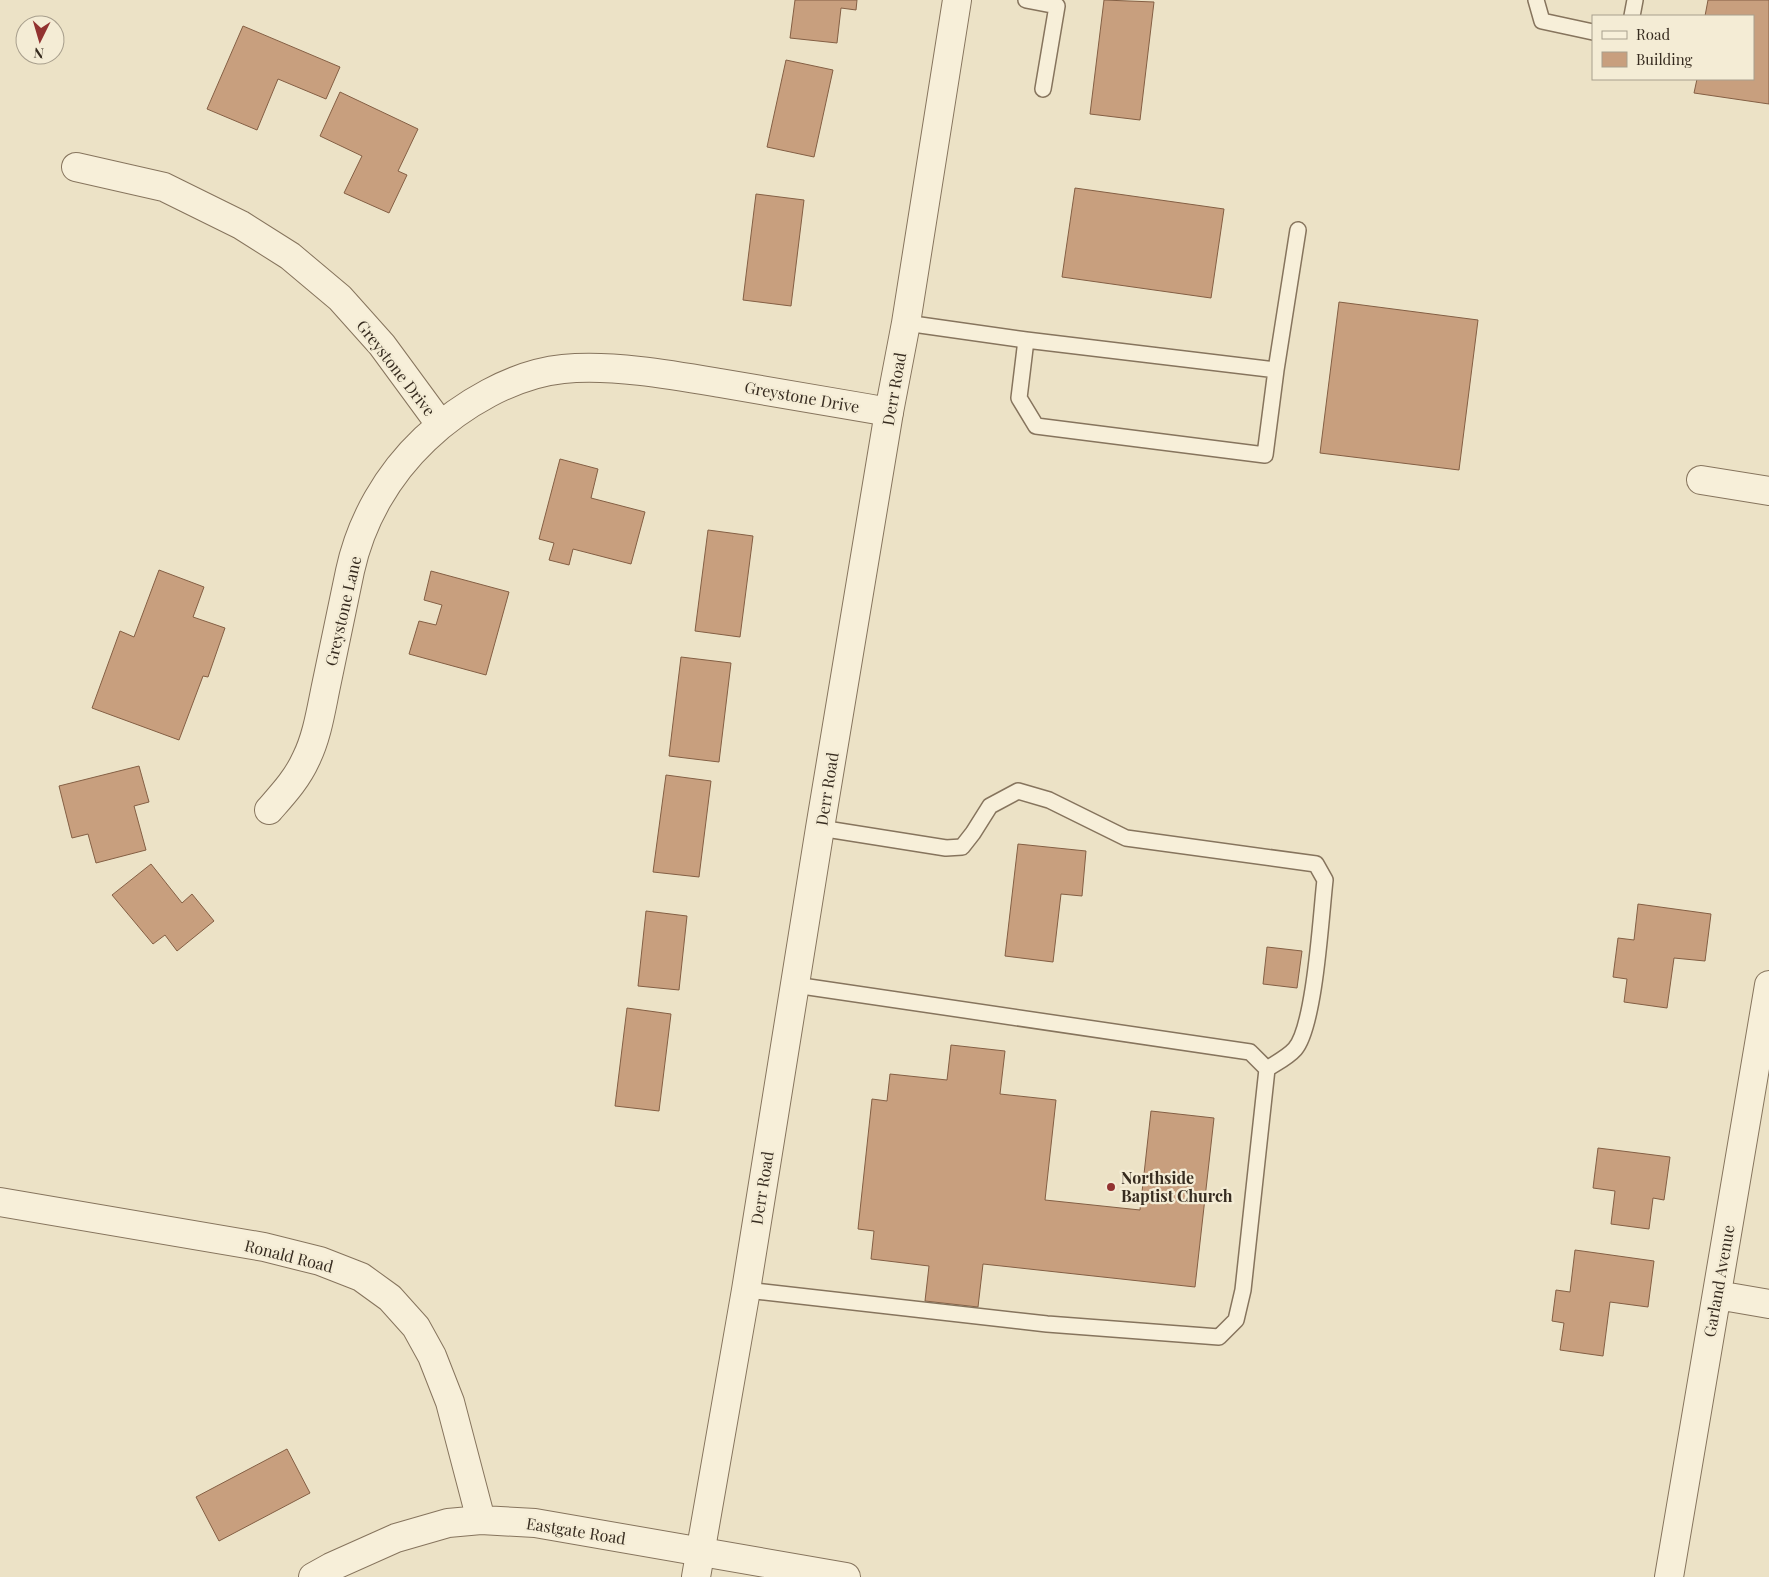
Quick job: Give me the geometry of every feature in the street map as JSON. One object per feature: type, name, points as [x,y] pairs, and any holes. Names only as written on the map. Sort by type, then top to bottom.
[{"type":"street","name":"Derr Road","points":[[699,1564],[746,1290],[820,828],[906,323],[957,0]]},
{"type":"street","name":"Greystone Drive","points":[[76,167],[164,187],[241,225],[290,256],[340,298],[382,345],[440,424],[484,395],[518,380],[562,369],[601,368],[681,376],[890,412]]},
{"type":"street","name":"Greystone Lane","points":[[269,810],[293,782],[307,758],[318,726],[351,567],[367,519],[385,486],[408,455],[440,424]]},
{"type":"street","points":[[1701,480],[1769,491]]},
{"type":"street","name":"Garland Avenue","points":[[1669,1577],[1769,985]]},
{"type":"street","name":"Ronald Road","points":[[0,1202],[264,1247],[320,1261],[361,1277],[390,1298],[416,1327],[432,1356],[450,1402],[481,1520]]},
{"type":"street","points":[[1717,1295],[1769,1304]]},
{"type":"street","name":"Eastgate Road","points":[[313,1577],[396,1538],[448,1523],[481,1520],[535,1523],[699,1564],[846,1577]]},
{"type":"lane","points":[[1026,0],[1057,6],[1043,89]]},
{"type":"lane","points":[[1536,0],[1542,21],[1592,32]]},
{"type":"lane","points":[[1632,15],[1635,0]]},
{"type":"lane","points":[[1026,340],[1019,398],[1036,426],[1264,454],[1298,230]]},
{"type":"lane","points":[[906,323],[1026,340],[1276,370]]},
{"type":"lane","points":[[746,1290],[1047,1324],[1219,1337],[1236,1320],[1243,1290],[1267,1069],[1295,1049],[1304,1033],[1313,991],[1325,880],[1316,864],[1126,838],[1049,800],[1018,791],[990,806],[962,847],[946,848],[820,828]]},
{"type":"lane","points":[[794,985],[1250,1052],[1267,1069]]},
{"type":"building","points":[[795,0],[857,0],[856,10],[841,8],[837,43],[790,38]]},
{"type":"building","points":[[1104,0],[1154,2],[1140,120],[1090,114]]},
{"type":"building","points":[[1708,0],[1769,0],[1769,104],[1694,93],[1697,80],[1754,80],[1754,15],[1705,15]]},
{"type":"building","points":[[243,26],[340,67],[326,99],[278,79],[257,130],[207,109]]},
{"type":"building","points":[[786,60],[833,70],[814,157],[767,147]]},
{"type":"building","points":[[340,92],[418,129],[398,171],[407,175],[389,213],[344,193],[362,156],[320,136]]},
{"type":"building","points":[[1075,188],[1224,209],[1211,298],[1062,277]]},
{"type":"building","points":[[756,194],[804,200],[791,306],[743,300]]},
{"type":"building","points":[[1339,302],[1478,320],[1459,470],[1320,453]]},
{"type":"building","points":[[560,459],[598,469],[591,498],[645,512],[631,564],[573,549],[569,565],[549,560],[554,543],[539,539]]},
{"type":"building","points":[[708,530],[753,536],[740,637],[695,631]]},
{"type":"building","points":[[159,570],[204,587],[193,617],[225,628],[208,677],[203,676],[179,740],[92,708],[120,631],[134,637]]},
{"type":"building","points":[[431,571],[509,592],[486,675],[409,654],[419,621],[436,625],[442,605],[424,600]]},
{"type":"building","points":[[681,657],[731,663],[719,762],[669,756]]},
{"type":"building","points":[[139,766],[149,802],[134,806],[146,850],[96,863],[88,834],[72,838],[59,786]]},
{"type":"building","points":[[666,775],[711,781],[699,877],[653,872]]},
{"type":"building","points":[[1018,844],[1086,851],[1082,896],[1061,894],[1053,962],[1005,956]]},
{"type":"building","points":[[151,864],[182,903],[192,894],[214,921],[177,951],[165,935],[153,944],[112,895]]},
{"type":"building","points":[[1638,904],[1711,914],[1705,961],[1674,958],[1667,1008],[1624,1002],[1627,979],[1613,977],[1618,938],[1634,940]]},
{"type":"building","points":[[646,911],[687,916],[679,990],[638,986]]},
{"type":"building","points":[[1267,947],[1302,951],[1297,988],[1263,984]]},
{"type":"building","points":[[627,1008],[671,1014],[659,1111],[615,1106]]},
{"type":"building","points":[[951,1045],[1005,1051],[1000,1094],[1056,1100],[1045,1200],[1140,1210],[1151,1111],[1214,1118],[1195,1287],[983,1264],[978,1307],[925,1301],[929,1266],[871,1259],[874,1231],[858,1229],[872,1099],[887,1101],[890,1074],[947,1080]]},
{"type":"building","points":[[1598,1148],[1670,1157],[1664,1200],[1653,1198],[1649,1229],[1611,1224],[1615,1191],[1593,1188]]},
{"type":"building","points":[[1575,1250],[1654,1261],[1648,1307],[1610,1302],[1603,1356],[1560,1350],[1564,1323],[1552,1321],[1556,1290],[1570,1292]]},
{"type":"building","points":[[287,1449],[310,1493],[219,1541],[196,1497]]},
{"type":"place","name":"Northside Baptist Church","points":[[1111,1187]]}]
